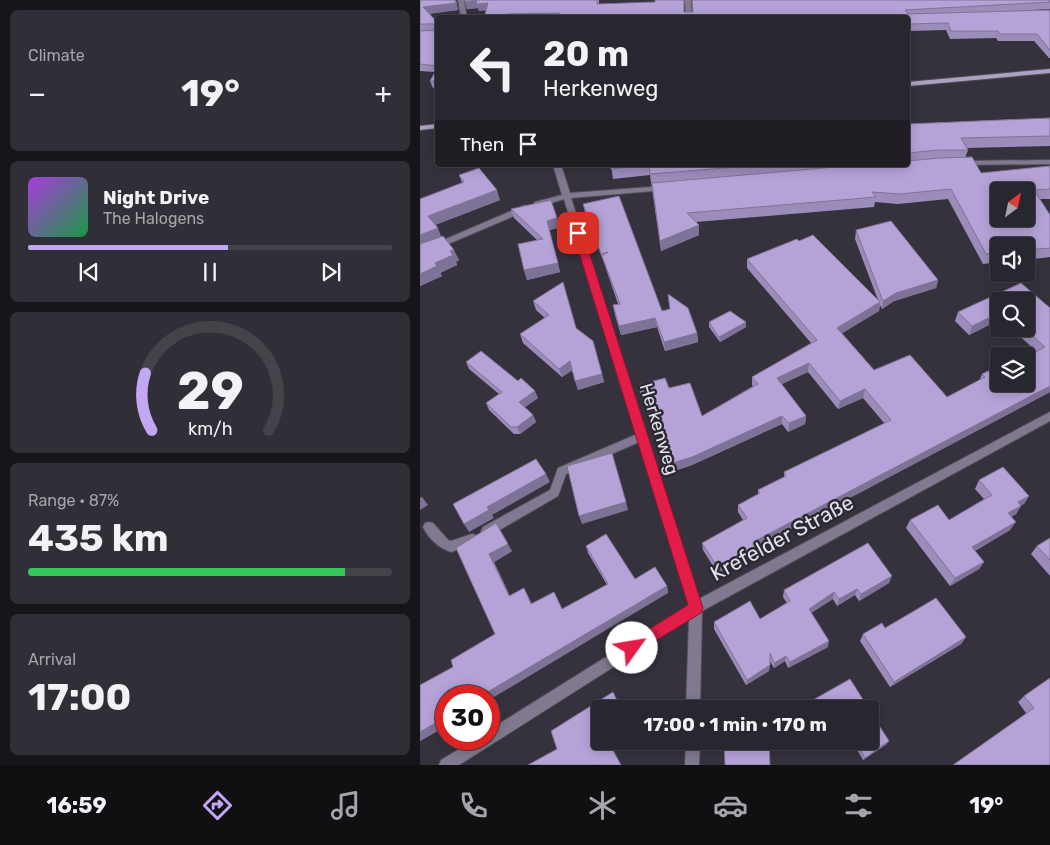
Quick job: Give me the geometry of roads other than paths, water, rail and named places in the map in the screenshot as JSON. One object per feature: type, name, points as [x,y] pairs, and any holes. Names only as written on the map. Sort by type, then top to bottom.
[{"type":"main road","points":[[910,84],[1050,71]]},
{"type":"main road","points":[[420,128],[435,126]]},
{"type":"street","points":[[461,0],[464,15]]},
{"type":"street","points":[[688,0],[689,15]]},
{"type":"street","points":[[955,164],[1050,162]]},
{"type":"street","name":"Herkenweg","points":[[558,167],[696,608],[694,700]]},
{"type":"street","points":[[420,252],[533,205],[567,196],[676,187]]},
{"type":"street","name":"Krefelder Straße","points":[[500,730],[696,608],[1050,416]]},
{"type":"street","points":[[429,527],[444,544],[451,547],[460,545],[554,494],[562,471],[568,467],[642,436]]},
{"type":"street","name":"Krefelder Straße","points":[[446,765],[469,750]]},
{"type":"street","points":[[692,750],[692,765]]}]
